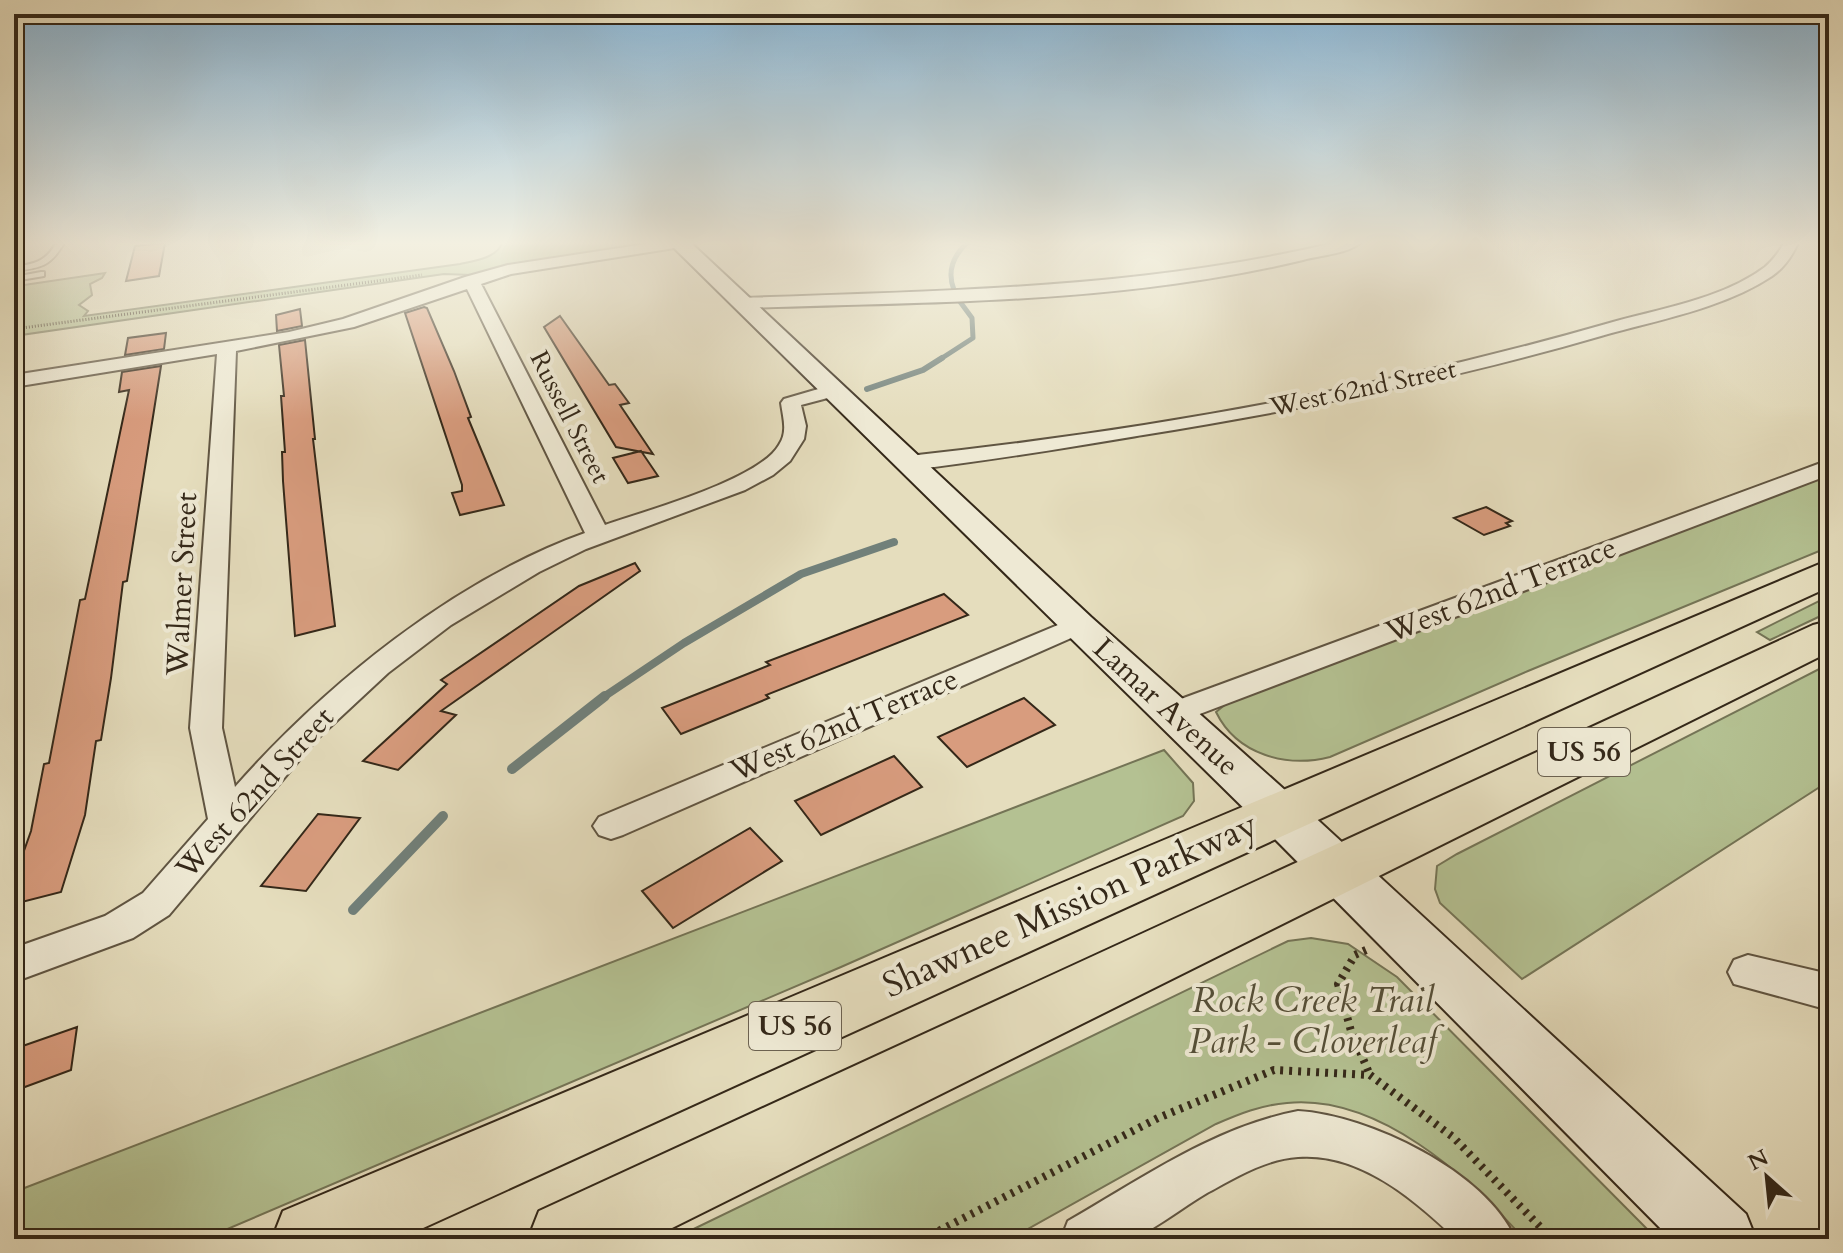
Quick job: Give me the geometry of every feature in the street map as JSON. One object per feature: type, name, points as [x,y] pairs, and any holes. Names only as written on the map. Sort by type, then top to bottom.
[{"type":"highway","name":"Shawnee Mission Parkway","points":[[311,1239],[1829,572]]},
{"type":"highway","name":"US 56","points":[[567,1239],[1829,635]]},
{"type":"street","points":[[14,381],[227,348],[348,323],[410,301]]},
{"type":"street","name":"Russell Street","points":[[482,301],[598,535]]},
{"type":"street","points":[[742,303],[776,301]]},
{"type":"street","name":"West 62nd Street","points":[[909,463],[1225,416],[1347,393],[1497,359],[1695,301]]},
{"type":"street","name":"Lamar Avenue","points":[[742,303],[1077,625],[1339,869],[1721,1239]]},
{"type":"street","name":"Walmer Street","points":[[226,822],[206,728],[227,348]]},
{"type":"street","name":"West 62nd Street","points":[[14,965],[83,942],[135,919],[165,895],[306,731],[389,658],[477,597],[554,555],[598,535],[737,485],[762,472],[783,456],[793,439],[796,425],[791,403],[832,391]]},
{"type":"street","name":"West 62nd Terrace","points":[[1173,713],[1829,467]]},
{"type":"street","name":"West 62nd Terrace","points":[[611,826],[1077,625]]},
{"type":"street","points":[[1748,972],[1829,992]]},
{"type":"street","points":[[1086,1239],[1254,1145],[1298,1134],[1344,1140],[1415,1172],[1468,1215],[1490,1239]]},
{"type":"path","points":[[14,329],[222,301]]},
{"type":"path","points":[[1370,1075],[1351,1031],[1338,984],[1355,955],[1403,931]]},
{"type":"green space","points":[[14,301],[84,301],[79,305],[88,311],[84,316],[189,301],[253,301],[14,336]]},
{"type":"green space","points":[[1829,474],[1829,547],[1528,671],[1330,757],[1297,761],[1265,755],[1237,739],[1216,712],[1226,704]]},
{"type":"green space","points":[[1829,596],[1829,612],[1770,640],[1757,632]]},
{"type":"green space","points":[[1829,664],[1829,781],[1522,979],[1440,903],[1435,889],[1437,866]]},
{"type":"green space","points":[[1164,750],[1193,783],[1194,801],[1183,816],[841,967],[204,1239],[14,1239],[14,1192]]},
{"type":"green space","name":"Rock Creek Trail Park - Cloverleaf","points":[[1311,938],[1348,944],[1397,977],[1657,1239],[1524,1239],[1448,1166],[1387,1125],[1355,1112],[1321,1104],[1287,1103],[1242,1113],[1216,1124],[1010,1239],[673,1239],[1288,941]]},
{"type":"building","points":[[424,307],[454,371],[471,417],[468,418],[504,505],[460,515],[452,493],[462,491],[462,485],[405,313]]},
{"type":"building","points":[[300,309],[302,326],[277,331],[276,315]]},
{"type":"building","points":[[560,316],[609,385],[615,384],[629,403],[620,405],[653,454],[616,447],[544,327]]},
{"type":"building","points":[[166,333],[164,349],[125,355],[128,338]]},
{"type":"building","points":[[305,340],[335,626],[295,636],[283,481],[282,452],[285,452],[281,396],[284,396],[279,345]]},
{"type":"building","points":[[161,366],[127,581],[123,582],[101,740],[96,741],[85,815],[61,892],[14,904],[14,879],[31,831],[44,764],[49,763],[80,600],[85,599],[129,390],[119,392],[122,372]]},
{"type":"building","points":[[641,451],[658,476],[628,483],[613,458]]},
{"type":"building","points":[[1486,507],[1512,521],[1506,523],[1510,526],[1484,535],[1454,518]]},
{"type":"building","points":[[635,563],[640,571],[441,711],[456,715],[398,770],[363,761],[447,684],[441,680],[579,586]]},
{"type":"building","points":[[944,594],[968,615],[766,695],[769,698],[681,734],[662,708],[770,665],[766,662]]},
{"type":"building","points":[[1024,698],[1055,725],[967,767],[938,737]]},
{"type":"building","points":[[894,756],[922,787],[821,835],[795,801]]},
{"type":"building","points":[[318,814],[360,818],[306,891],[261,886]]},
{"type":"building","points":[[750,828],[782,861],[673,928],[642,891]]},
{"type":"building","points":[[77,1027],[71,1070],[14,1091],[14,1049]]},
{"type":"waterway","points":[[939,360],[973,338],[972,318],[960,301]]},
{"type":"waterway","points":[[867,389],[923,370],[942,358]]},
{"type":"waterway","points":[[602,698],[684,643],[801,574],[894,542]]},
{"type":"waterway","points":[[512,769],[605,696]]},
{"type":"waterway","points":[[353,910],[443,816]]}]
